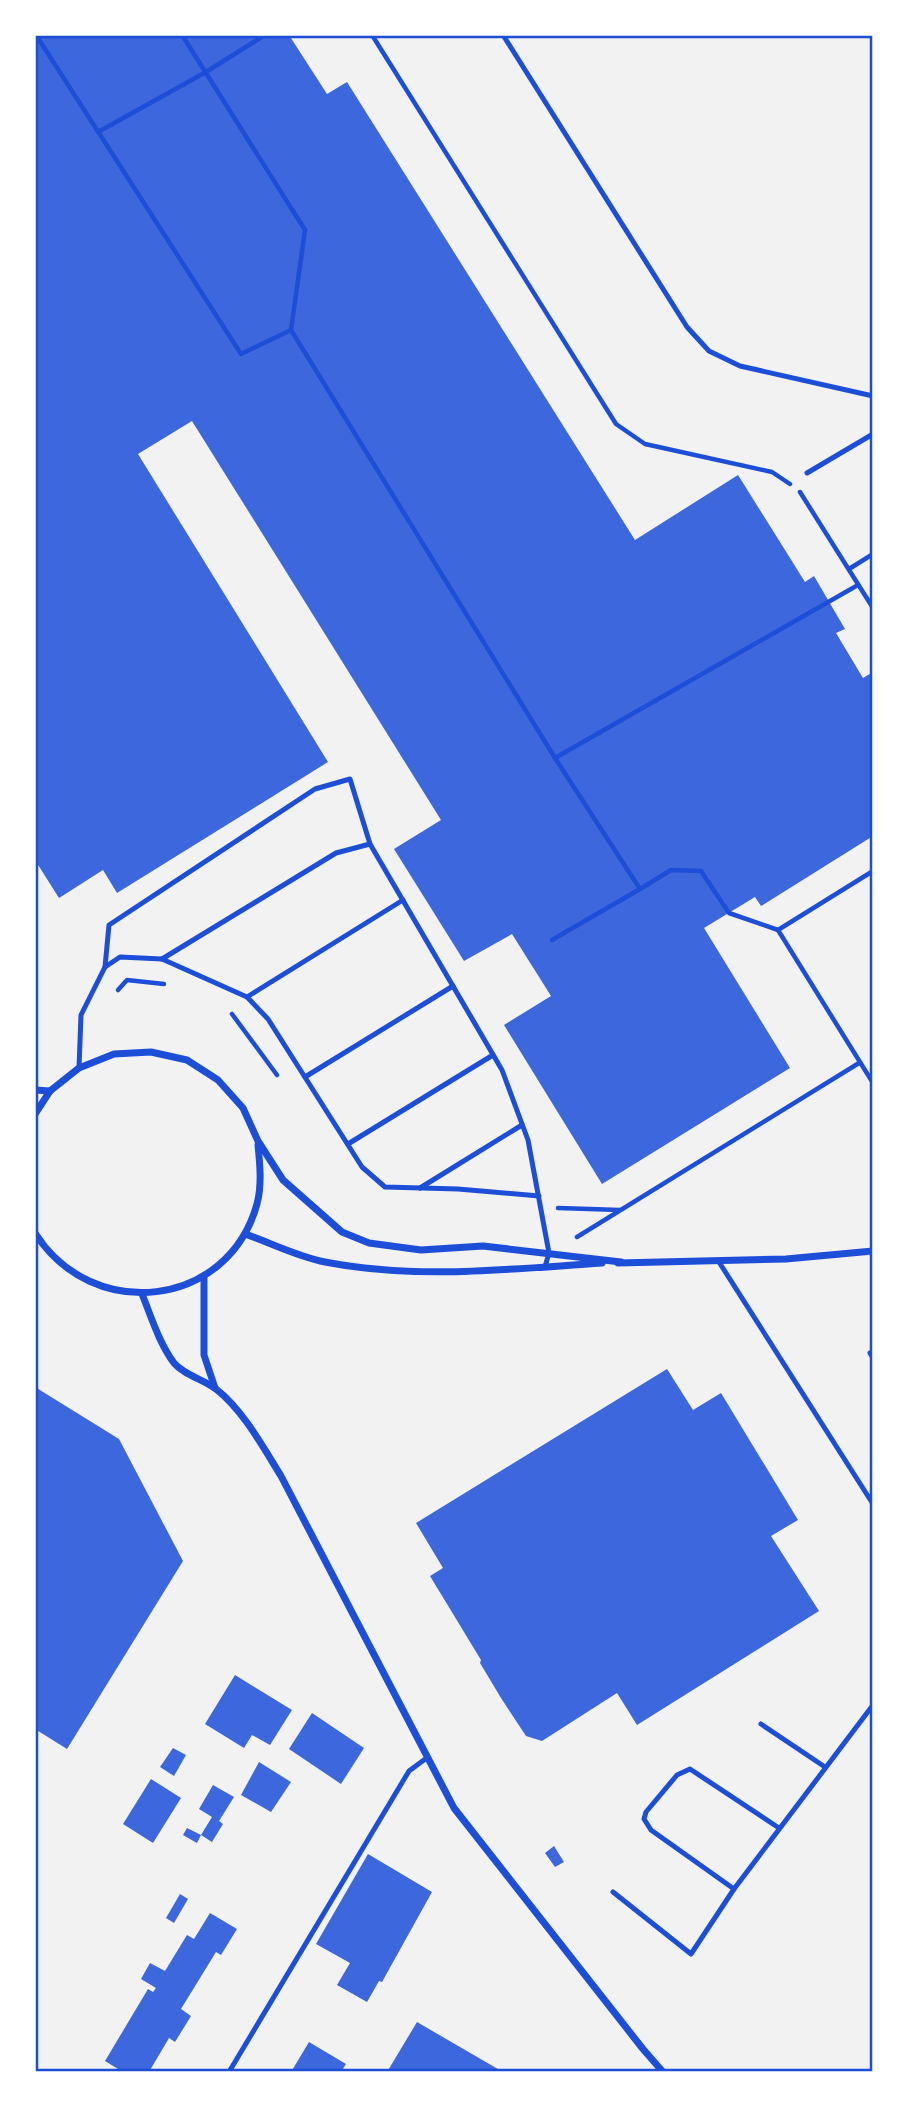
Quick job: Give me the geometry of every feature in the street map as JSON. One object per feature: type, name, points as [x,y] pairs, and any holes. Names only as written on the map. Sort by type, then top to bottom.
[{"type":"street","points":[[35,1114],[50,1091],[79,1068],[114,1054],[151,1052],[187,1060],[218,1080],[243,1108],[258,1141],[283,1180],[342,1232],[369,1243],[421,1250],[483,1246],[621,1262]]},
{"type":"street","points":[[35,1090],[50,1091]]},
{"type":"street","points":[[35,1233],[45,1248],[72,1273],[105,1288],[142,1294],[173,1289],[204,1276],[227,1257],[245,1234],[257,1204],[261,1173],[258,1141]]},
{"type":"street","points":[[245,1234],[322,1262],[396,1273],[621,1262],[786,1259],[873,1251]]},
{"type":"street","points":[[35,1251],[45,1248]]},
{"type":"street","points":[[204,1276],[204,1355],[215,1389]]},
{"type":"street","points":[[142,1294],[167,1352],[176,1366],[215,1389],[253,1430],[281,1476],[454,1808],[663,2072]]},
{"type":"lane","points":[[503,35],[687,327],[709,351],[740,366],[873,396]]},
{"type":"lane","points":[[807,473],[873,434]]},
{"type":"lane","points":[[79,1068],[81,1015],[105,967],[109,925],[314,789],[351,779],[370,844],[502,1070],[527,1140],[549,1254],[545,1267]]},
{"type":"lane","points":[[162,959],[336,853],[370,844]]},
{"type":"lane","points":[[247,997],[403,900]]},
{"type":"lane","points":[[105,967],[120,957],[162,959],[247,997],[268,1019],[362,1167],[385,1187],[539,1196]]},
{"type":"lane","points":[[305,1077],[453,986]]},
{"type":"lane","points":[[348,1144],[493,1055]]},
{"type":"lane","points":[[420,1188],[522,1125]]},
{"type":"lane","points":[[719,1262],[873,1504]]},
{"type":"lane","points":[[613,1892],[691,1954],[734,1889],[873,1704]]},
{"type":"lane","points":[[761,1724],[825,1767]]},
{"type":"lane","points":[[229,2072],[409,1772],[428,1757]]},
{"type":"lane","points":[[734,1889],[651,1830],[643,1819],[646,1812],[677,1774],[690,1769],[779,1828]]},
{"type":"path","points":[[36,35],[241,354],[291,330]]},
{"type":"path","points":[[182,35],[304,230],[291,330],[555,758],[640,889]]},
{"type":"path","points":[[98,132],[206,72],[265,35]]},
{"type":"path","points":[[372,35],[616,424],[645,444],[772,472],[799,491],[873,608]]},
{"type":"path","points":[[849,569],[873,554]]},
{"type":"path","points":[[555,758],[858,585]]},
{"type":"path","points":[[552,940],[671,870],[701,871],[729,913],[778,930],[873,1083]]},
{"type":"path","points":[[778,930],[873,872]]},
{"type":"path","points":[[549,1254],[859,1063]]},
{"type":"building","points":[[35,35],[289,35],[327,94],[347,82],[635,540],[738,475],[805,582],[814,576],[845,629],[836,633],[863,678],[873,672],[873,836],[761,906],[755,897],[704,928],[790,1068],[602,1184],[504,1025],[551,996],[512,934],[464,961],[394,849],[441,820],[192,421],[138,454],[328,762],[117,893],[103,870],[59,898],[35,860]]},
{"type":"building","points":[[667,1369],[693,1410],[721,1393],[798,1520],[771,1536],[819,1611],[637,1725],[617,1693],[542,1741],[526,1736],[430,1576],[443,1568],[416,1523]]},
{"type":"building","points":[[35,1387],[119,1439],[183,1561],[67,1749],[35,1729]]},
{"type":"building","points":[[235,1675],[292,1710],[270,1745],[252,1735],[244,1748],[205,1724]]},
{"type":"building","points":[[312,1713],[364,1748],[341,1784],[289,1749]]},
{"type":"building","points":[[173,1748],[186,1755],[174,1776],[160,1767]]},
{"type":"building","points":[[259,1762],[291,1782],[271,1812],[241,1795]]},
{"type":"building","points":[[151,1779],[181,1798],[153,1843],[123,1824]]},
{"type":"building","points":[[213,1785],[234,1797],[219,1821],[223,1824],[212,1842],[201,1835],[212,1817],[199,1809]]},
{"type":"building","points":[[187,1828],[201,1835],[197,1843],[183,1835]]},
{"type":"building","points":[[554,1846],[564,1862],[555,1867],[545,1853]]},
{"type":"building","points":[[368,1854],[432,1892],[382,1982],[379,1981],[367,2002],[337,1985],[350,1963],[316,1944]]},
{"type":"building","points":[[180,1894],[188,1899],[174,1923],[166,1918]]},
{"type":"building","points":[[210,1913],[237,1929],[221,1955],[216,1952],[181,2009],[191,2016],[175,2042],[169,2038],[149,2072],[123,2072],[105,2061],[148,1989],[153,1992],[156,1988],[141,1979],[150,1963],[165,1971],[187,1935],[194,1939]]},
{"type":"building","points":[[417,2022],[503,2072],[387,2072]]},
{"type":"building","points":[[309,2042],[346,2064],[341,2072],[291,2072]]}]
